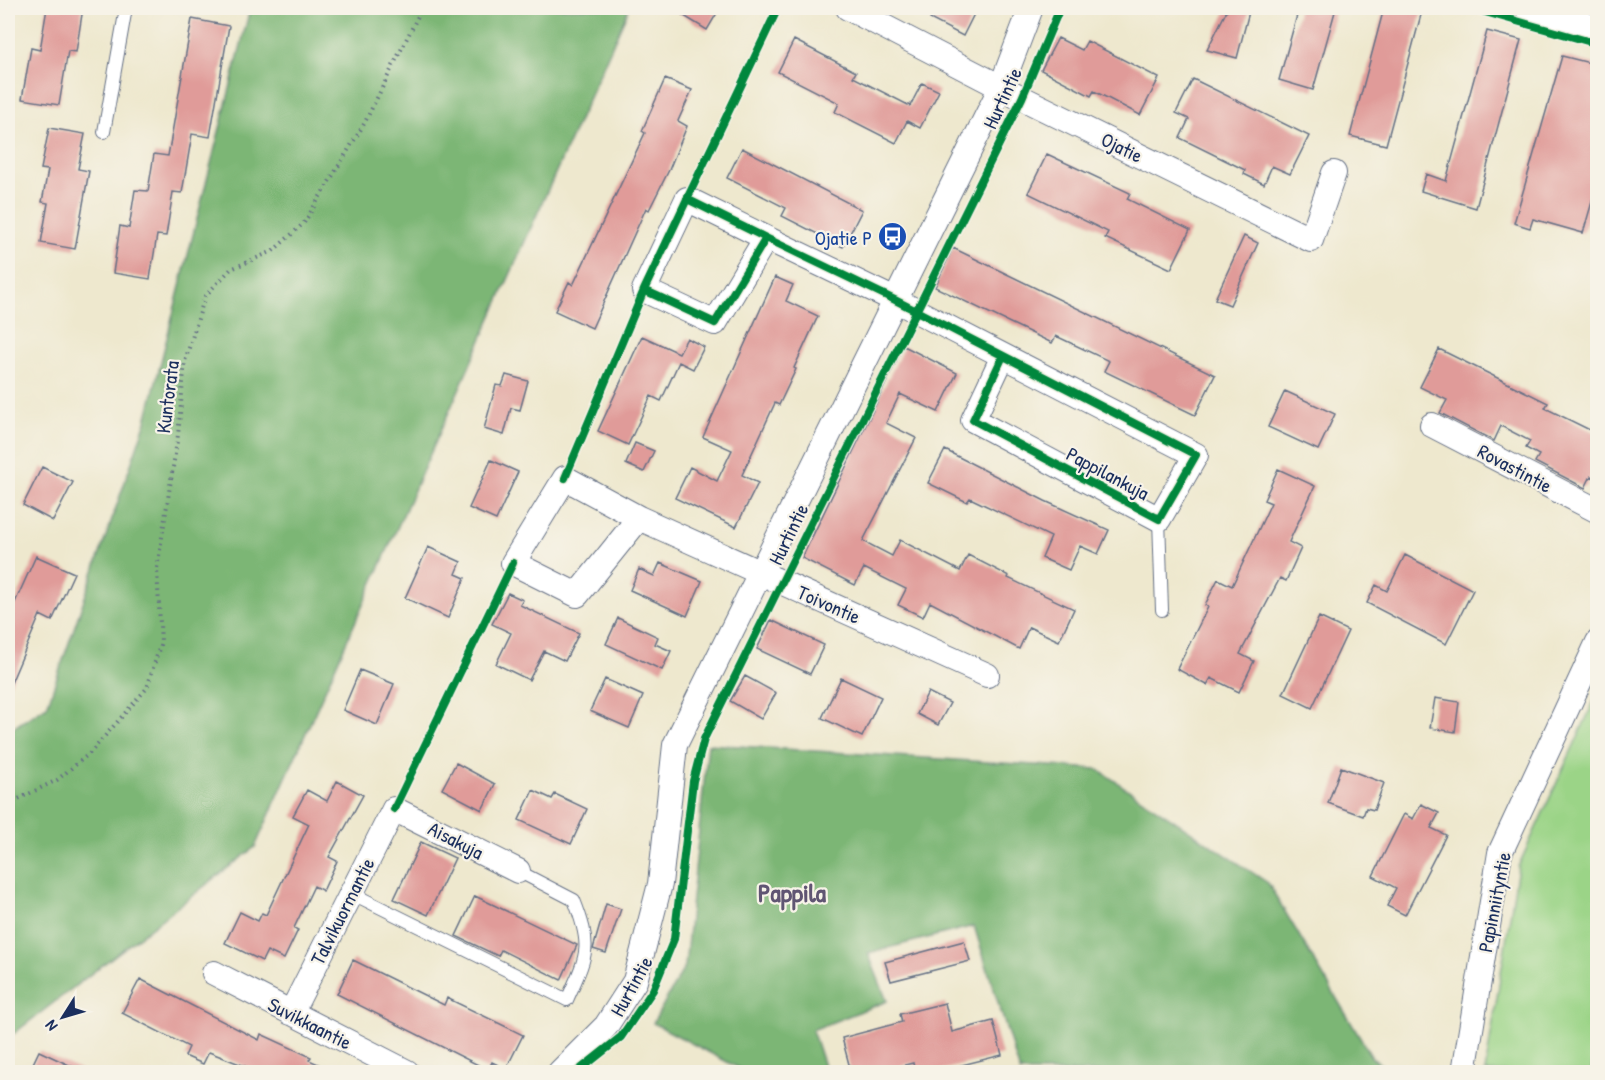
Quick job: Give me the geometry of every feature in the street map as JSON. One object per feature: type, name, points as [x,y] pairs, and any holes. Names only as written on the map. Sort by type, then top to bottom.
[{"type":"street","name":"Ojatie","points":[[848,8],[874,14],[1001,87],[1311,240],[1334,173]]},
{"type":"street","name":"Hurtintie","points":[[560,1072],[606,1026],[635,981],[660,884],[675,745],[1001,87],[1031,8]]},
{"type":"street","points":[[1527,8],[1598,28]]},
{"type":"street","name":"Pappilankuja","points":[[766,238],[715,323],[644,290],[687,199],[895,300],[1196,455],[1159,519],[973,420],[1003,356]]},
{"type":"street","name":"Rovastintie","points":[[1432,425],[1598,511]]},
{"type":"street","name":"Toivontie","points":[[639,518],[577,595],[513,563],[565,478],[639,518],[987,675]]},
{"type":"street","name":"Papinniityntie","points":[[1464,1072],[1500,853],[1598,642]]},
{"type":"street","name":"Aisakuja","points":[[393,808],[518,871]]},
{"type":"street","name":"Talvikuormantie","points":[[291,1013],[393,808]]},
{"type":"street","name":"Suvikkaantie","points":[[214,973],[407,1072]]},
{"type":"lane","points":[[104,132],[126,8]]},
{"type":"lane","points":[[1159,519],[1162,610]]},
{"type":"lane","points":[[351,893],[567,1000],[586,957],[584,925],[574,900],[518,871]]},
{"type":"green space","points":[[245,8],[629,8],[255,847],[8,1038],[8,731],[47,706],[146,421],[250,9]]},
{"type":"green space","points":[[1597,695],[1598,1042],[1591,1072],[1485,1072],[1518,867]]},
{"type":"green space","points":[[708,744],[1097,769],[1268,883],[1372,1058],[1391,1072],[1020,1072],[974,926],[868,953],[887,1001],[812,1030],[826,1072],[746,1072],[653,1023],[685,966]]},
{"type":"building","points":[[47,8],[83,8],[76,52],[68,51],[59,105],[22,99],[31,48],[40,50]]},
{"type":"building","points":[[671,8],[720,8],[707,30]]},
{"type":"building","points":[[936,8],[977,8],[963,36],[930,19]]},
{"type":"building","points":[[1228,8],[1250,8],[1237,58],[1207,50]]},
{"type":"building","points":[[1299,8],[1336,8],[1313,90],[1279,80]]},
{"type":"building","points":[[1384,8],[1407,8],[1422,11],[1386,145],[1350,136]]},
{"type":"building","points":[[192,19],[229,26],[210,137],[192,134],[182,193],[173,192],[166,236],[157,235],[150,279],[113,273],[120,226],[129,228],[135,190],[148,191],[154,154],[168,156]]},
{"type":"building","points":[[1487,31],[1521,40],[1476,208],[1421,191],[1426,174],[1446,181]]},
{"type":"building","points":[[1058,38],[1082,50],[1087,41],[1159,78],[1140,115],[1094,91],[1091,96],[1041,70]]},
{"type":"building","points":[[794,40],[856,72],[853,77],[910,106],[922,83],[939,91],[920,128],[907,121],[896,143],[835,112],[839,103],[778,72]]},
{"type":"building","points":[[1562,56],[1598,65],[1598,181],[1583,233],[1533,219],[1530,228],[1514,223]]},
{"type":"building","points":[[665,79],[692,90],[678,121],[687,126],[669,170],[649,210],[646,208],[592,328],[555,311],[569,282],[573,285],[645,133],[642,131]]},
{"type":"building","points":[[1193,79],[1309,136],[1290,174],[1272,166],[1264,184],[1244,174],[1245,170],[1180,138],[1189,119],[1176,113]]},
{"type":"building","points":[[49,128],[85,134],[78,169],[89,171],[75,249],[41,243],[48,203],[42,202],[48,170],[41,169]]},
{"type":"building","points":[[742,148],[862,210],[843,247],[782,216],[786,208],[727,178]]},
{"type":"building","points":[[1047,154],[1130,193],[1127,199],[1190,230],[1171,269],[1105,238],[1108,232],[1028,193]]},
{"type":"building","points":[[1244,236],[1258,243],[1230,305],[1215,299]]},
{"type":"building","points":[[953,248],[1215,375],[1195,415],[1104,371],[1109,361],[1056,336],[1052,343],[935,287]]},
{"type":"building","points":[[775,277],[793,285],[786,301],[818,316],[779,405],[775,403],[742,475],[758,483],[736,527],[675,498],[690,467],[717,481],[732,450],[703,437]]},
{"type":"building","points":[[642,336],[679,353],[687,338],[704,347],[693,369],[679,362],[661,401],[651,396],[628,445],[598,431]]},
{"type":"building","points":[[904,346],[957,373],[938,412],[900,394],[886,423],[916,438],[863,541],[892,556],[900,540],[960,571],[968,555],[1009,576],[1008,578],[1074,609],[1059,641],[1029,627],[1019,649],[930,602],[923,617],[898,605],[906,589],[864,568],[855,585],[802,558]]},
{"type":"building","points":[[1439,349],[1548,403],[1545,408],[1598,434],[1598,479],[1591,476],[1585,488],[1535,462],[1539,455],[1526,448],[1530,441],[1501,426],[1494,441],[1440,413],[1447,400],[1420,387]]},
{"type":"building","points":[[506,375],[528,381],[520,410],[511,408],[504,435],[484,429],[496,385],[502,386]]},
{"type":"building","points":[[1285,391],[1335,414],[1318,450],[1268,427]]},
{"type":"building","points":[[635,443],[654,451],[644,472],[626,464]]},
{"type":"building","points":[[945,450],[1045,501],[1109,530],[1098,554],[1080,546],[1069,570],[1042,558],[1051,537],[970,498],[967,502],[928,483]]},
{"type":"building","points":[[491,460],[518,472],[496,520],[469,508]]},
{"type":"building","points":[[42,467],[73,482],[53,521],[23,505]]},
{"type":"building","points":[[1278,469],[1315,486],[1289,542],[1301,548],[1286,581],[1280,578],[1240,654],[1254,661],[1239,692],[1211,678],[1207,685],[1177,669],[1208,607],[1205,605],[1218,579],[1232,586],[1271,503],[1264,500]]},
{"type":"building","points":[[428,547],[461,562],[456,574],[465,578],[448,618],[405,598]]},
{"type":"building","points":[[1405,555],[1473,590],[1446,644],[1367,603],[1376,585],[1387,591]]},
{"type":"building","points":[[36,556],[74,573],[52,621],[40,615],[8,690],[8,618]]},
{"type":"building","points":[[660,563],[702,581],[687,616],[630,590],[639,569],[654,576]]},
{"type":"building","points":[[508,593],[523,600],[520,605],[579,633],[565,661],[544,651],[529,680],[496,664],[511,633],[492,624]]},
{"type":"building","points":[[1319,617],[1348,631],[1312,708],[1283,694]]},
{"type":"building","points":[[618,618],[658,637],[655,644],[671,651],[662,670],[606,644]]},
{"type":"building","points":[[771,620],[824,645],[810,674],[757,649]]},
{"type":"building","points":[[360,670],[394,684],[377,725],[343,710]]},
{"type":"building","points":[[745,676],[776,693],[761,719],[730,701]]},
{"type":"building","points":[[841,678],[881,697],[862,737],[822,718]]},
{"type":"building","points":[[605,679],[643,696],[629,728],[590,711]]},
{"type":"building","points":[[928,692],[950,703],[938,725],[917,714]]},
{"type":"building","points":[[1435,698],[1459,702],[1455,732],[1430,728]]},
{"type":"building","points":[[456,763],[495,784],[482,810],[442,789]]},
{"type":"building","points":[[1341,767],[1384,783],[1374,810],[1366,808],[1363,816],[1328,803]]},
{"type":"building","points":[[337,781],[363,795],[329,857],[337,861],[323,891],[314,886],[294,928],[298,930],[284,959],[267,951],[262,961],[225,943],[240,912],[258,921],[262,913],[266,915],[309,824],[293,816],[307,790],[327,801]]},
{"type":"building","points":[[533,790],[552,799],[555,794],[587,809],[571,844],[519,820]]},
{"type":"building","points":[[1421,804],[1439,813],[1431,828],[1446,835],[1405,915],[1387,906],[1396,888],[1373,876],[1404,814],[1413,819]]},
{"type":"building","points":[[421,842],[455,858],[428,915],[394,899]]},
{"type":"building","points":[[475,896],[577,945],[561,980],[501,950],[498,956],[456,936]]},
{"type":"building","points":[[606,904],[621,909],[606,953],[593,949]]},
{"type":"building","points":[[964,941],[970,961],[891,981],[885,962]]},
{"type":"building","points":[[353,960],[444,1005],[447,998],[523,1035],[506,1069],[492,1062],[488,1070],[337,994]]},
{"type":"building","points":[[140,979],[259,1040],[261,1034],[311,1057],[309,1060],[336,1072],[260,1072],[209,1052],[203,1064],[185,1056],[189,1047],[122,1013]]},
{"type":"building","points":[[945,1003],[952,1032],[993,1021],[1002,1055],[934,1072],[915,1072],[913,1063],[877,1072],[851,1072],[842,1038],[902,1022],[900,1014]]},
{"type":"building","points":[[39,1051],[84,1072],[29,1072]]},
{"type":"cycle path","points":[[687,199],[778,8]]},
{"type":"cycle path","points":[[577,1072],[621,1037],[653,990],[674,939],[693,781],[704,739],[1022,98],[1060,8]]},
{"type":"cycle path","points":[[1471,8],[1598,44]]},
{"type":"cycle path","points":[[766,238],[687,199],[644,290],[715,323],[766,238],[895,300],[1196,455],[1159,519],[973,420],[1003,356]]},
{"type":"cycle path","points":[[565,478],[644,290]]},
{"type":"cycle path","points":[[394,809],[513,563]]},
{"type":"place","name":"Ojatie P","points":[[893,237]]},
{"type":"district","name":"Pappila","points":[[792,892]]}]
